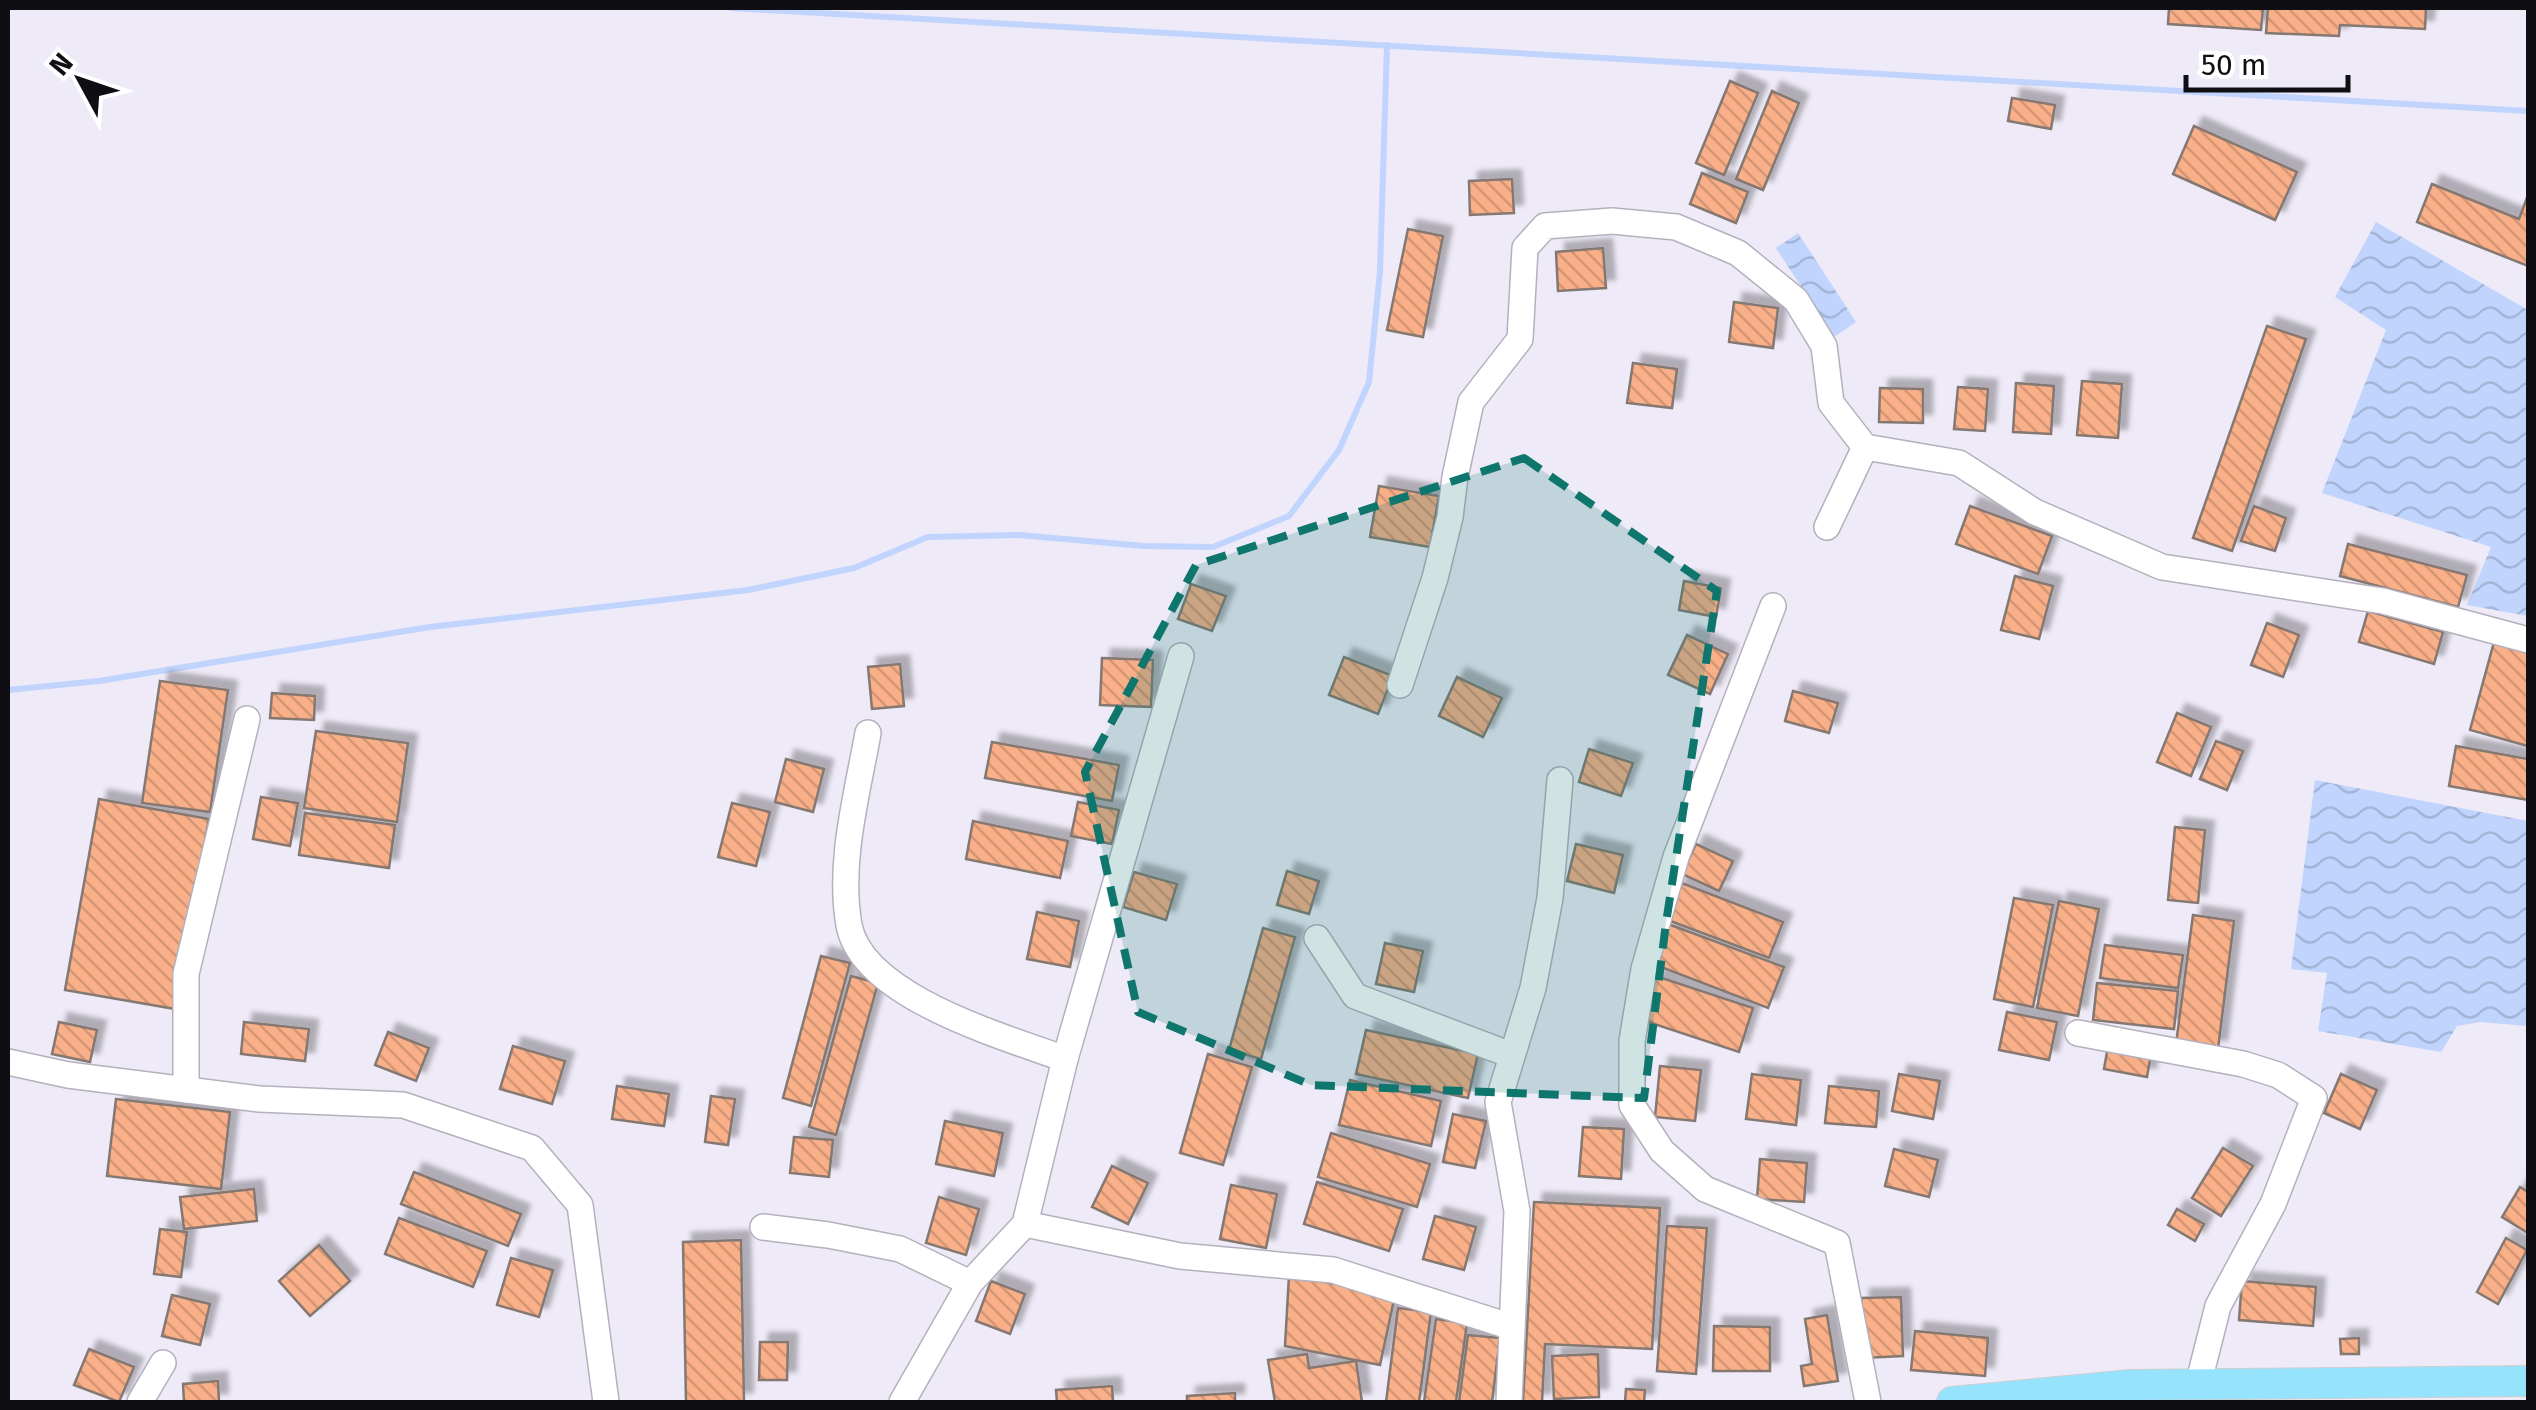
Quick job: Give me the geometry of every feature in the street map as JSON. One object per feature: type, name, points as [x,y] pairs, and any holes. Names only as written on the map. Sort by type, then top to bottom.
[{"type":"main road","points":[[1952,1402],[2131,1385],[2528,1381]]},
{"type":"street","points":[[1400,685],[1443,548],[1471,402],[1520,339],[1525,248],[1545,226],[1612,221],[1676,227],[1738,253],[1796,300],[1824,346],[1831,403],[1865,448],[1959,462],[2036,512],[2162,567],[2382,600],[2528,640]]},
{"type":"street","points":[[1827,527],[1865,448]]},
{"type":"street","points":[[1773,606],[1676,857],[1644,969],[1632,1041],[1632,1105],[1662,1151],[1705,1189],[1836,1244],[1868,1402]]},
{"type":"street","points":[[902,1402],[970,1283],[1026,1224],[1065,1058],[1181,656]]},
{"type":"street","points":[[186,1090],[186,974],[247,719]]},
{"type":"street","points":[[868,733],[847,851],[850,928],[871,966],[913,999],[1065,1058]]},
{"type":"street","points":[[1508,1402],[1517,1210],[1498,1102],[1533,988],[1550,898],[1560,780]]},
{"type":"street","points":[[1317,938],[1355,996],[1511,1055]]},
{"type":"street","points":[[2078,1033],[2243,1064],[2278,1075],[2314,1098],[2273,1204],[2218,1306],[2198,1385]]},
{"type":"street","points":[[8,1062],[68,1076],[260,1099],[403,1105],[532,1148],[580,1205],[606,1402]]},
{"type":"street","points":[[1026,1224],[1180,1256],[1333,1270],[1512,1327]]},
{"type":"street","points":[[763,1227],[900,1248],[970,1283]]},
{"type":"street","points":[[140,1402],[163,1363]]},
{"type":"highlighted area","points":[[1524,458],[1717,591],[1666,923],[1644,1098],[1311,1085],[1138,1012],[1085,772],[1196,565]]},
{"type":"water","points":[[2376,222],[2528,310],[2528,616],[2467,605],[2491,547],[2322,493],[2386,330],[2335,297]]},
{"type":"water","points":[[1798,233],[1856,322],[1834,337],[1776,248]]},
{"type":"water","points":[[2315,780],[2528,821],[2527,1026],[2480,1022],[2457,1026],[2441,1052],[2318,1031],[2327,973],[2291,969]]},
{"type":"building","points":[[2169,8],[2263,8],[2261,30],[2168,24]]},
{"type":"building","points":[[2268,8],[2426,8],[2425,29],[2340,25],[2339,36],[2266,33]]},
{"type":"building","points":[[1730,81],[1758,93],[1724,175],[1696,163]]},
{"type":"building","points":[[1772,91],[1799,103],[1763,190],[1736,179]]},
{"type":"building","points":[[2012,98],[2055,105],[2051,129],[2008,121]]},
{"type":"building","points":[[2194,126],[2297,172],[2275,220],[2173,174]]},
{"type":"building","points":[[1702,173],[1748,192],[1736,223],[1690,204]]},
{"type":"building","points":[[1512,179],[1514,213],[1470,215],[1469,181]]},
{"type":"building","points":[[2432,184],[2519,219],[2528,195],[2528,266],[2417,222]]},
{"type":"building","points":[[1408,229],[1443,236],[1423,337],[1387,330]]},
{"type":"building","points":[[1603,248],[1606,288],[1558,291],[1556,252]]},
{"type":"building","points":[[1734,302],[1778,308],[1773,348],[1729,342]]},
{"type":"building","points":[[2267,326],[2306,339],[2232,551],[2193,538]]},
{"type":"building","points":[[1633,363],[1677,369],[1672,408],[1627,403]]},
{"type":"building","points":[[2082,381],[2122,384],[2118,438],[2077,435]]},
{"type":"building","points":[[2016,383],[2054,386],[2051,434],[2013,432]]},
{"type":"building","points":[[1958,387],[1988,389],[1985,431],[1954,429]]},
{"type":"building","points":[[1880,388],[1923,389],[1923,423],[1879,422]]},
{"type":"building","points":[[1379,486],[1439,496],[1430,547],[1370,537]]},
{"type":"building","points":[[1970,506],[2052,536],[2038,574],[1956,544]]},
{"type":"building","points":[[2254,506],[2286,518],[2275,551],[2241,541]]},
{"type":"building","points":[[2348,544],[2467,575],[2458,607],[2340,576]]},
{"type":"building","points":[[2015,576],[2053,586],[2039,639],[2001,630]]},
{"type":"building","points":[[1684,581],[1721,588],[1716,617],[1679,610]]},
{"type":"building","points":[[1191,584],[1226,596],[1212,631],[1178,619]]},
{"type":"building","points":[[2368,611],[2443,632],[2434,664],[2359,642]]},
{"type":"building","points":[[2267,623],[2299,635],[2283,677],[2251,665]]},
{"type":"building","points":[[1687,635],[1728,654],[1710,694],[1668,675]]},
{"type":"building","points":[[2494,642],[2528,652],[2528,746],[2470,730]]},
{"type":"building","points":[[1344,657],[1393,676],[1378,714],[1329,695]]},
{"type":"building","points":[[1102,658],[1153,660],[1151,707],[1100,705]]},
{"type":"building","points":[[900,664],[904,706],[872,709],[868,667]]},
{"type":"building","points":[[1457,677],[1502,698],[1483,737],[1439,716]]},
{"type":"building","points":[[160,681],[228,690],[210,812],[142,803]]},
{"type":"building","points":[[1793,691],[1838,703],[1829,733],[1785,721]]},
{"type":"building","points":[[272,693],[315,696],[314,720],[270,718]]},
{"type":"building","points":[[2177,713],[2211,727],[2191,776],[2157,762]]},
{"type":"building","points":[[316,731],[408,743],[397,822],[304,808]]},
{"type":"building","points":[[2216,741],[2243,751],[2227,790],[2200,779]]},
{"type":"building","points":[[992,742],[1119,765],[1112,801],[985,778]]},
{"type":"building","points":[[2456,746],[2528,759],[2528,800],[2449,786]]},
{"type":"building","points":[[1589,749],[1633,763],[1621,796],[1579,782]]},
{"type":"building","points":[[786,759],[824,769],[813,812],[775,802]]},
{"type":"building","points":[[261,797],[298,803],[290,846],[253,839]]},
{"type":"building","points":[[99,799],[209,819],[175,1009],[65,990]]},
{"type":"building","points":[[1078,802],[1119,810],[1112,844],[1071,836]]},
{"type":"building","points":[[732,803],[770,812],[756,866],[718,857]]},
{"type":"building","points":[[305,813],[395,825],[389,868],[299,855]]},
{"type":"building","points":[[973,821],[1068,841],[1060,878],[966,859]]},
{"type":"building","points":[[2175,827],[2205,830],[2198,903],[2168,900]]},
{"type":"building","points":[[1576,844],[1623,855],[1614,893],[1567,881]]},
{"type":"building","points":[[1696,844],[1733,861],[1719,891],[1682,874]]},
{"type":"building","points":[[1287,871],[1319,881],[1309,914],[1277,905]]},
{"type":"building","points":[[1134,872],[1177,884],[1166,920],[1123,907]]},
{"type":"building","points":[[1679,882],[1783,922],[1769,958],[1665,919]]},
{"type":"building","points":[[2014,898],[2053,905],[2033,1007],[1994,999]]},
{"type":"building","points":[[2059,901],[2099,909],[2078,1016],[2037,1008]]},
{"type":"building","points":[[1037,912],[1079,921],[1070,967],[1027,959]]},
{"type":"building","points":[[2193,915],[2234,921],[2218,1049],[2176,1044]]},
{"type":"building","points":[[1668,924],[1784,967],[1768,1008],[1653,964]]},
{"type":"building","points":[[1263,928],[1295,937],[1261,1059],[1229,1050]]},
{"type":"building","points":[[1385,943],[1423,951],[1414,992],[1376,984]]},
{"type":"building","points":[[2105,945],[2183,955],[2178,988],[2100,978]]},
{"type":"building","points":[[821,956],[850,963],[811,1106],[783,1098]]},
{"type":"building","points":[[851,976],[878,983],[836,1135],[809,1127]]},
{"type":"building","points":[[1656,976],[1753,1008],[1739,1052],[1642,1020]]},
{"type":"building","points":[[2097,983],[2178,991],[2174,1029],[2093,1020]]},
{"type":"building","points":[[2007,1012],[2057,1022],[2049,1060],[1999,1050]]},
{"type":"building","points":[[59,1022],[97,1030],[90,1062],[52,1054]]},
{"type":"building","points":[[244,1022],[309,1029],[305,1061],[241,1054]]},
{"type":"building","points":[[1366,1030],[1478,1054],[1468,1098],[1356,1074]]},
{"type":"building","points":[[388,1032],[429,1048],[416,1081],[375,1065]]},
{"type":"building","points":[[513,1046],[565,1061],[552,1104],[500,1089]]},
{"type":"building","points":[[2108,1046],[2151,1054],[2147,1077],[2104,1069]]},
{"type":"building","points":[[1208,1054],[1252,1067],[1223,1165],[1180,1153]]},
{"type":"building","points":[[1660,1066],[1701,1070],[1695,1121],[1655,1117]]},
{"type":"building","points":[[1752,1074],[1801,1080],[1796,1125],[1746,1119]]},
{"type":"building","points":[[1899,1074],[1940,1081],[1933,1119],[1892,1111]]},
{"type":"building","points":[[2341,1074],[2377,1090],[2360,1129],[2324,1113]]},
{"type":"building","points":[[1350,1080],[1441,1101],[1431,1146],[1339,1125]]},
{"type":"building","points":[[617,1086],[669,1094],[664,1126],[612,1119]]},
{"type":"building","points":[[1829,1086],[1879,1091],[1876,1127],[1825,1123]]},
{"type":"building","points":[[711,1096],[735,1099],[728,1145],[705,1142]]},
{"type":"building","points":[[116,1099],[230,1112],[221,1189],[107,1176]]},
{"type":"building","points":[[1453,1114],[1486,1121],[1475,1168],[1443,1162]]},
{"type":"building","points":[[945,1121],[1003,1133],[994,1176],[936,1164]]},
{"type":"building","points":[[1583,1127],[1624,1129],[1621,1179],[1579,1176]]},
{"type":"building","points":[[1331,1133],[1430,1164],[1417,1207],[1318,1177]]},
{"type":"building","points":[[794,1137],[833,1140],[829,1177],[790,1173]]},
{"type":"building","points":[[2223,1148],[2253,1166],[2221,1216],[2192,1198]]},
{"type":"building","points":[[1894,1149],[1938,1160],[1929,1197],[1885,1186]]},
{"type":"building","points":[[1760,1159],[1807,1163],[1804,1202],[1757,1199]]},
{"type":"building","points":[[1112,1166],[1148,1183],[1128,1224],[1092,1207]]},
{"type":"building","points":[[414,1172],[521,1214],[508,1246],[401,1204]]},
{"type":"building","points":[[1317,1182],[1403,1209],[1389,1251],[1304,1224]]},
{"type":"building","points":[[1231,1185],[1277,1194],[1266,1248],[1220,1239]]},
{"type":"building","points":[[2520,1187],[2528,1192],[2528,1233],[2502,1217]]},
{"type":"building","points":[[254,1189],[257,1221],[184,1229],[180,1197]]},
{"type":"building","points":[[939,1197],[979,1209],[966,1255],[926,1243]]},
{"type":"building","points":[[1534,1202],[1660,1208],[1652,1349],[1545,1344],[1542,1402],[1523,1402]]},
{"type":"building","points":[[2177,1209],[2204,1224],[2195,1241],[2168,1225]]},
{"type":"building","points":[[1435,1216],[1476,1227],[1464,1270],[1423,1259]]},
{"type":"building","points":[[399,1218],[487,1251],[473,1287],[385,1254]]},
{"type":"building","points":[[1667,1226],[1707,1228],[1696,1374],[1657,1371]]},
{"type":"building","points":[[160,1229],[187,1232],[181,1277],[154,1274]]},
{"type":"building","points":[[2506,1238],[2527,1250],[2498,1304],[2477,1292]]},
{"type":"building","points":[[741,1240],[744,1401],[686,1402],[683,1242]]},
{"type":"building","points":[[319,1245],[350,1281],[310,1316],[279,1281]]},
{"type":"building","points":[[511,1258],[553,1270],[539,1317],[497,1305]]},
{"type":"building","points":[[1289,1275],[1395,1295],[1380,1365],[1285,1346]]},
{"type":"building","points":[[991,1281],[1025,1294],[1010,1334],[976,1321]]},
{"type":"building","points":[[2242,1281],[2316,1287],[2313,1326],[2239,1320]]},
{"type":"building","points":[[172,1295],[210,1304],[200,1345],[162,1336]]},
{"type":"building","points":[[1901,1297],[1903,1356],[1863,1358],[1861,1298]]},
{"type":"building","points":[[1398,1308],[1431,1312],[1419,1402],[1386,1402]]},
{"type":"building","points":[[1827,1315],[1838,1381],[1804,1386],[1801,1366],[1812,1364],[1805,1319]]},
{"type":"building","points":[[1436,1319],[1467,1323],[1456,1402],[1424,1402]]},
{"type":"building","points":[[1714,1326],[1770,1327],[1770,1371],[1713,1371]]},
{"type":"building","points":[[1915,1331],[1988,1338],[1985,1376],[1911,1370]]},
{"type":"building","points":[[1468,1335],[1500,1338],[1492,1402],[1459,1402]]},
{"type":"building","points":[[2359,1338],[2359,1354],[2341,1354],[2340,1339]]},
{"type":"building","points":[[760,1342],[788,1342],[787,1380],[759,1380]]},
{"type":"building","points":[[89,1349],[134,1367],[119,1402],[74,1385]]},
{"type":"building","points":[[1307,1354],[1309,1368],[1356,1361],[1362,1402],[1275,1402],[1268,1360]]},
{"type":"building","points":[[1598,1354],[1599,1397],[1554,1399],[1552,1356]]},
{"type":"building","points":[[218,1381],[219,1402],[184,1402],[183,1384]]},
{"type":"building","points":[[1112,1386],[1113,1402],[1057,1402],[1056,1390]]},
{"type":"building","points":[[1626,1389],[1645,1390],[1644,1402],[1625,1402]]},
{"type":"building","points":[[1235,1393],[1235,1402],[1187,1402],[1187,1396]]},
{"type":"waterway","points":[[731,8],[2528,111]]},
{"type":"waterway","points":[[8,690],[99,681],[430,627],[748,590],[854,568],[928,537],[1019,535],[1144,546],[1213,547],[1289,516],[1339,450],[1369,382],[1380,272],[1387,45]]}]
